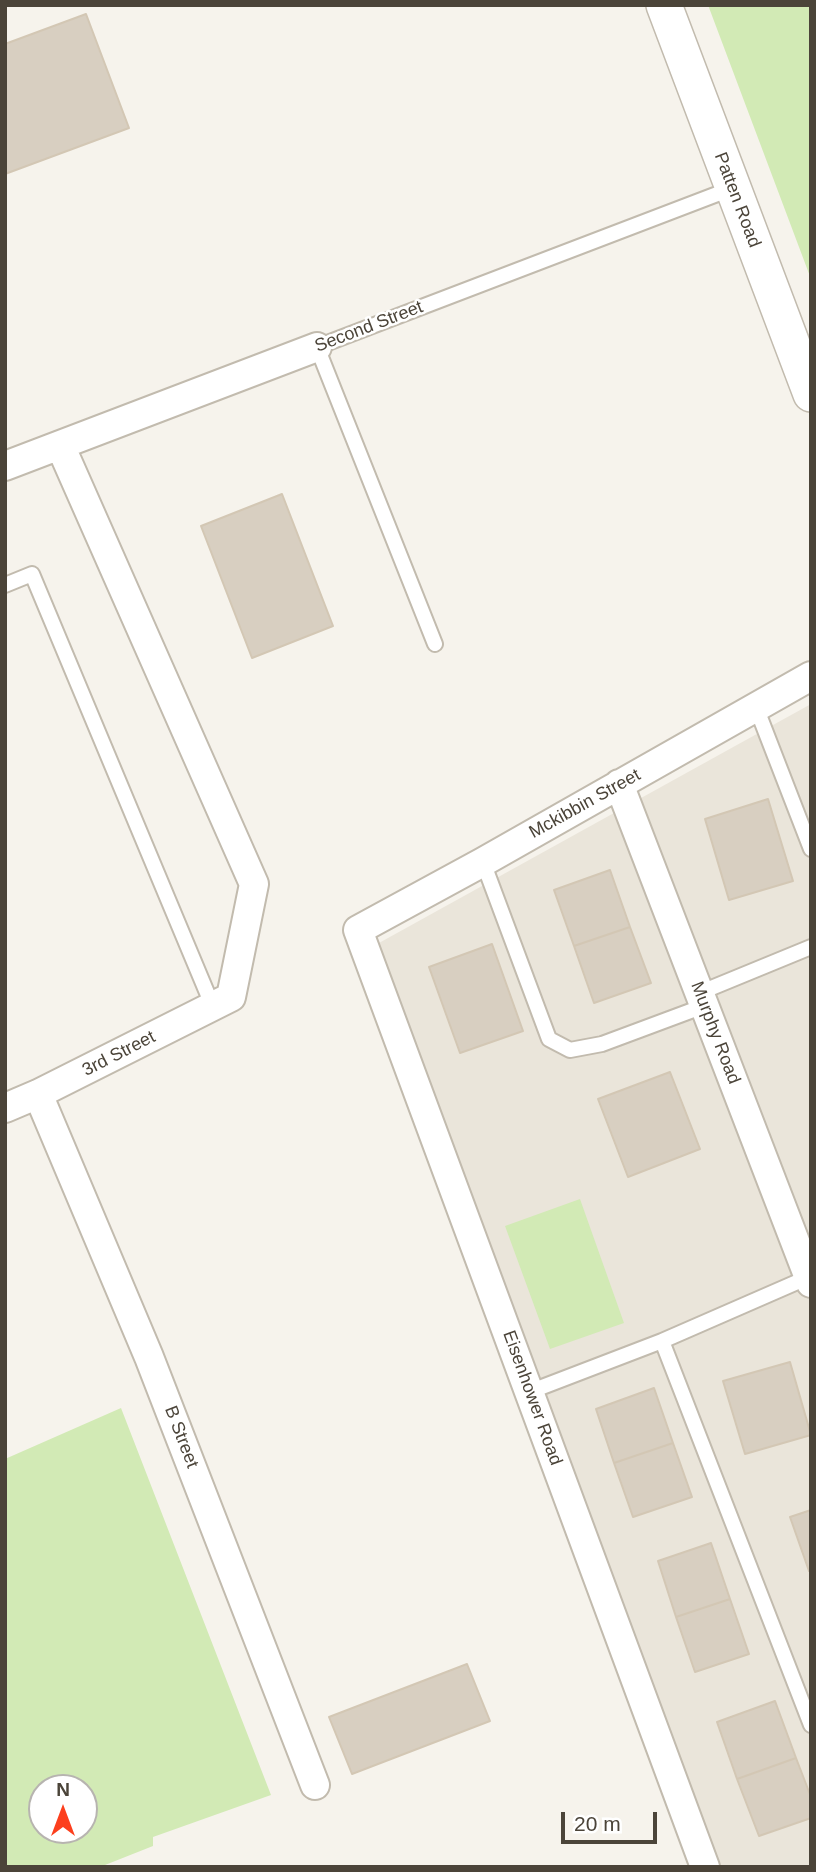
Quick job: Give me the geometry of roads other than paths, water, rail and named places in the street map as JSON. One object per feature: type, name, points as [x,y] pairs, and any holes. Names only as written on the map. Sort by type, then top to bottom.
[{"type":"street","name":"Patten Road","points":[[664,5],[811,394]]},
{"type":"street","name":"Second Street","points":[[5,466],[317,347]]},
{"type":"street","points":[[60,445],[254,884],[222,1002]]},
{"type":"street","name":"Mckibbin Street","points":[[358,930],[811,676]]},
{"type":"street","name":"Murphy Road","points":[[619,784],[810,1278]]},
{"type":"street","name":"Eisenhower Road","points":[[358,930],[705,1867]]},
{"type":"street","name":"3rd Street","points":[[5,1108],[222,1002]]},
{"type":"street","name":"B Street","points":[[38,1094],[149,1357],[315,1785]]},
{"type":"lane","name":"Second Street","points":[[317,347],[733,188]]},
{"type":"lane","points":[[317,347],[435,644]]},
{"type":"lane","points":[[5,585],[32,574],[222,1002]]},
{"type":"lane","points":[[756,707],[811,849]]},
{"type":"lane","points":[[483,862],[549,1039],[570,1050],[602,1044],[811,947]]},
{"type":"lane","points":[[529,1392],[810,1278]]},
{"type":"lane","points":[[662,1340],[811,1725]]}]
